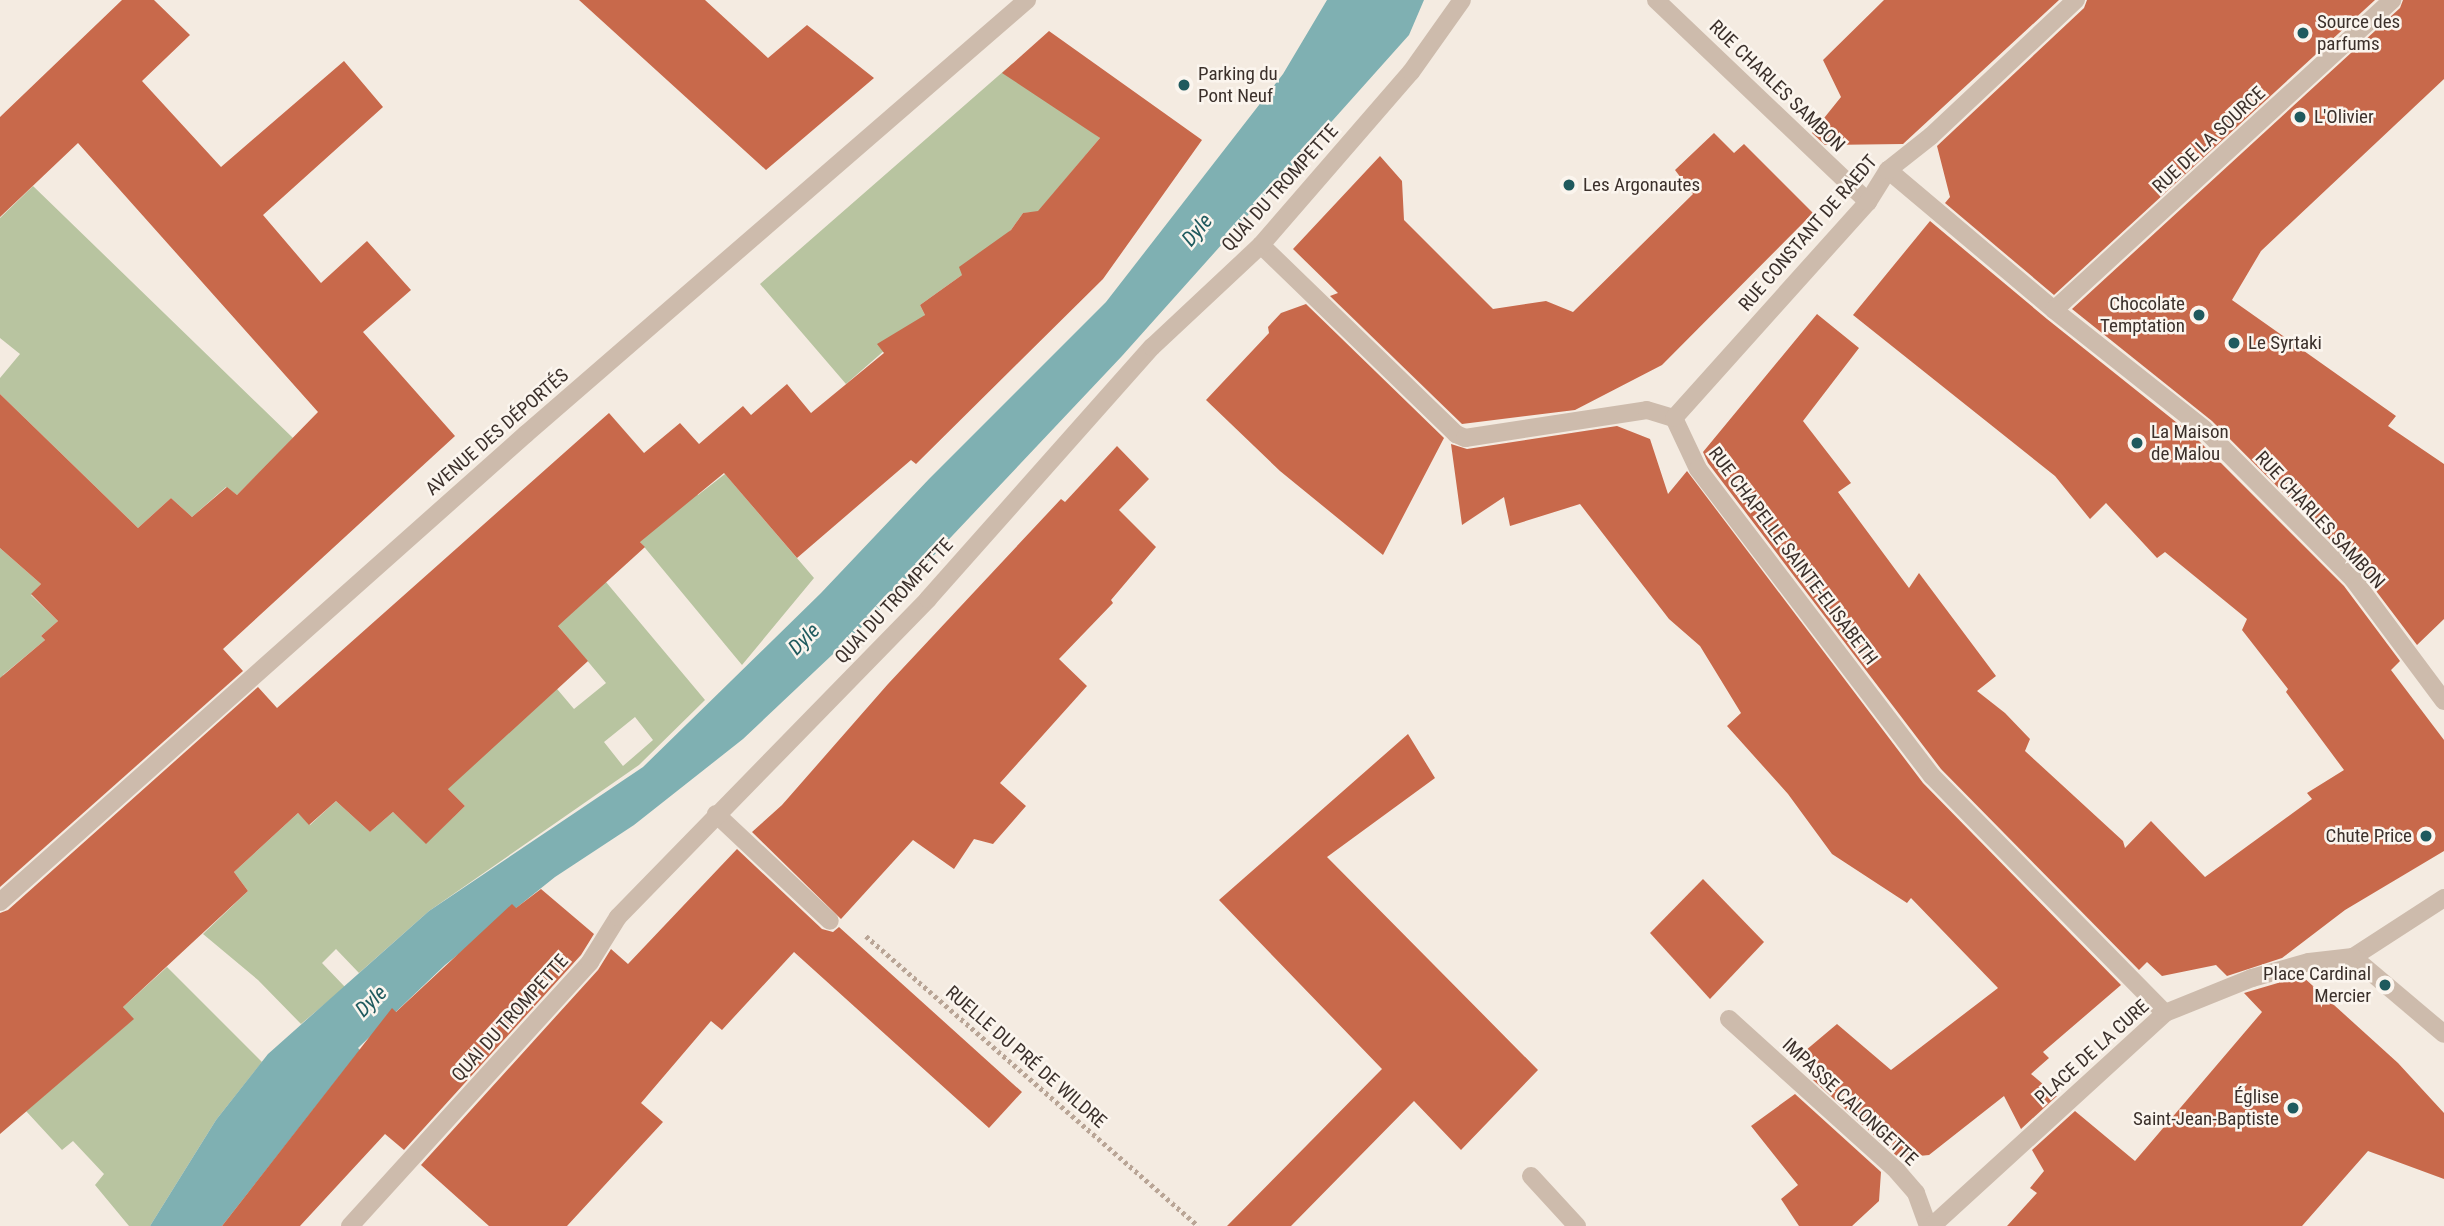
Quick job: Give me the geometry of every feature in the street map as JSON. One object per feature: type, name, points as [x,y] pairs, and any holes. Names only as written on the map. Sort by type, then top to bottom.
[{"type":"street","name":"AVENUE DES DÉPORTÉS","points":[[0,902],[537,425],[1027,0]]},
{"type":"street","name":"QUAI DU TROMPETTE","points":[[350,1226],[590,962],[618,917],[928,599],[1152,347],[1261,245],[1411,72],[1462,0]]},
{"type":"street","name":"RUE CHARLES SAMBON","points":[[1656,0],[1868,202]]},
{"type":"street","name":"RUE CONSTANT DE RAEDT","points":[[1674,418],[1868,202],[1888,170],[1931,136],[2076,0]]},
{"type":"street","name":"RUE DE LA SOURCE","points":[[2054,310],[2392,0]]},
{"type":"street","name":"RUE CHARLES SAMBON","points":[[1888,170],[2213,439],[2353,579],[2444,701]]},
{"type":"street","points":[[1261,245],[1456,434],[1465,438],[1647,410],[1674,418]]},
{"type":"street","name":"RUE CHAPELLE SAINTE-ELISABETH","points":[[1674,418],[1698,469],[1932,776],[2165,1013]]},
{"type":"street","points":[[716,814],[830,921]]},
{"type":"street","points":[[2444,898],[2353,957],[2444,1034]]},
{"type":"street","name":"PLACE DE LA CURE","points":[[1930,1226],[2165,1013],[2252,978],[2309,962],[2353,957]]},
{"type":"street","name":"IMPASSE CALONGETTE","points":[[1729,1019],[1897,1171],[1916,1193],[1930,1226]]},
{"type":"street","points":[[1531,1176],[1577,1226]]},
{"type":"path","name":"RUELLE DU PRÉ DE WILDRE","points":[[830,921],[855,926],[1198,1226]]},
{"type":"green space","points":[[1013,63],[1009,70],[1100,138],[1038,212],[1023,213],[1011,230],[962,275],[920,305],[925,315],[846,384],[760,284]]},
{"type":"green space","points":[[33,186],[293,438],[237,495],[226,487],[192,517],[171,498],[138,528],[0,394],[0,378],[20,354],[0,338],[0,218]]},
{"type":"green space","points":[[725,474],[814,578],[742,665],[631,531],[686,482],[698,495]]},
{"type":"green space","points":[[0,548],[41,584],[31,595],[58,621],[41,636],[45,640],[3,675],[0,696]]},
{"type":"green space","points":[[606,582],[705,700],[639,765],[429,911],[359,973],[336,949],[322,963],[345,987],[301,1024],[258,980],[203,934],[248,891],[234,872],[298,813],[310,825],[336,801],[370,832],[393,812],[426,843],[465,806],[431,772],[541,670],[574,709],[606,683],[543,608]],"holes":[[[635,717],[653,740],[623,766],[604,742]]]},
{"type":"green space","points":[[167,967],[262,1062],[216,1120],[150,1226],[129,1226],[95,1185],[104,1174],[73,1141],[62,1150],[26,1111],[133,1019],[123,1007]]},
{"type":"water","name":"Dyle","points":[[1327,0],[1424,0],[1409,35],[1122,356],[902,589],[743,739],[634,825],[555,877],[445,965],[358,1048],[360,1050],[222,1226],[150,1226],[216,1120],[268,1054],[429,911],[643,767],[821,593],[929,479],[1106,302],[1283,74]]},
{"type":"building","points":[[122,0],[154,0],[190,35],[142,81],[221,167],[344,61],[383,107],[263,215],[321,283],[367,241],[411,290],[363,332],[455,436],[223,649],[243,671],[0,887],[0,678],[45,640],[41,636],[58,621],[31,594],[41,584],[0,548],[0,394],[138,528],[171,498],[192,517],[227,487],[237,495],[318,412],[78,143],[0,217],[0,117]]},
{"type":"building","points":[[579,0],[705,0],[768,58],[807,25],[874,78],[766,170]]},
{"type":"building","points":[[1884,0],[2059,0],[1903,144],[1825,145],[1812,133],[1841,97],[1823,60]]},
{"type":"building","points":[[2087,0],[2375,0],[2054,295],[1945,203],[1950,197],[1937,146],[2084,8]]},
{"type":"building","points":[[2403,0],[2444,0],[2444,79],[2261,251],[2232,300],[2396,416],[2388,426],[2444,464],[2444,619],[2417,645],[2361,571],[2212,421],[2072,309],[2400,8]]},
{"type":"building","points":[[1049,31],[1202,140],[1103,279],[916,464],[911,460],[797,558],[724,473],[640,542],[645,547],[558,626],[588,661],[448,789],[465,806],[426,844],[393,812],[370,832],[336,801],[309,825],[298,813],[234,872],[248,891],[123,1007],[134,1019],[0,1134],[0,913],[8,910],[258,687],[277,708],[609,413],[644,453],[680,423],[699,444],[743,406],[751,415],[787,384],[811,413],[884,353],[877,344],[925,315],[920,305],[962,275],[959,267],[1011,230],[1023,213],[1038,211],[1100,138],[1002,73]]},
{"type":"building","points":[[1714,133],[1734,153],[1744,144],[1813,213],[1662,365],[1575,410],[1462,424],[1330,296],[1338,293],[1293,249],[1380,156],[1402,181],[1404,220],[1493,309],[1546,301],[1573,312],[1693,194],[1675,170]]},
{"type":"building","points":[[1930,221],[2196,438],[2344,586],[2400,661],[2391,670],[2444,740],[2444,851],[2345,910],[2282,958],[2227,976],[2216,965],[2162,976],[2147,962],[2139,970],[1941,769],[1708,463],[1703,452],[1817,314],[1859,348],[1803,421],[1851,483],[1838,492],[1909,588],[1919,573],[1996,676],[1977,691],[2005,713],[2030,739],[2025,751],[2123,841],[2125,848],[2151,821],[2205,877],[2312,799],[2307,793],[2344,770],[2286,692],[2288,689],[2242,630],[2247,619],[2165,552],[2157,558],[2106,503],[2090,519],[2055,476],[1853,315]]},
{"type":"building","points":[[1306,304],[1444,438],[1383,555],[1280,471],[1206,400],[1269,333],[1268,327],[1281,313]]},
{"type":"building","points":[[1617,426],[1650,439],[1668,494],[1687,471],[1923,783],[2121,985],[2043,1052],[2049,1058],[2031,1074],[2057,1096],[2021,1129],[2004,1096],[1929,1155],[1899,1158],[1813,1080],[1819,1075],[1799,1056],[1837,1024],[1891,1070],[1998,988],[1911,898],[1907,903],[1832,854],[1788,794],[1727,726],[1741,713],[1700,646],[1669,619],[1580,504],[1510,526],[1504,497],[1462,525],[1451,444],[1467,449]]},
{"type":"building","points":[[1117,446],[1149,479],[1119,510],[1156,547],[1111,600],[1113,603],[1059,659],[1087,686],[1000,783],[1026,806],[993,844],[974,839],[954,869],[913,840],[841,919],[752,832],[782,805],[888,684],[1061,499],[1065,502]]},
{"type":"building","points":[[1408,734],[1435,778],[1327,857],[1538,1070],[1461,1150],[1414,1101],[1291,1226],[1227,1226],[1382,1069],[1219,900]]},
{"type":"building","points":[[737,849],[822,929],[833,932],[839,927],[1022,1092],[989,1128],[794,952],[722,1030],[711,1021],[641,1103],[663,1122],[567,1226],[489,1226],[421,1165],[598,970],[611,949],[628,964]]},
{"type":"building","points":[[1703,879],[1764,942],[1710,999],[1650,933]]},
{"type":"building","points":[[541,889],[594,934],[581,955],[404,1150],[385,1134],[300,1226],[222,1226],[392,1008],[396,1012],[512,904],[516,908]]},
{"type":"building","name":"Église Saint-Jean-Baptiste","points":[[2302,976],[2398,1063],[2444,1113],[2444,1179],[2368,1151],[2302,1226],[2007,1226],[2037,1193],[2030,1188],[2044,1171],[2032,1150],[2075,1111],[2135,1161],[2262,1012],[2244,993]]},
{"type":"building","points":[[1795,1094],[1881,1172],[1879,1201],[1852,1226],[1799,1226],[1781,1199],[1798,1185],[1751,1126]]},
{"type":"place","name":"Source des parfums","points":[[2303,33]]},
{"type":"place","name":"Parking du Pont Neuf","points":[[1184,85]]},
{"type":"place","name":"L'Olivier","points":[[2300,117]]},
{"type":"place","name":"Les Argonautes","points":[[1569,185]]},
{"type":"place","name":"Chocolate Temptation","points":[[2199,315]]},
{"type":"place","name":"Le Syrtaki","points":[[2234,343]]},
{"type":"place","name":"La Maison de Malou","points":[[2137,443]]},
{"type":"place","name":"Chute Price","points":[[2426,836]]},
{"type":"place","name":"Place Cardinal Mercier","points":[[2385,985]]},
{"type":"place","name":"Église Saint-Jean-Baptiste","points":[[2293,1108]]}]
